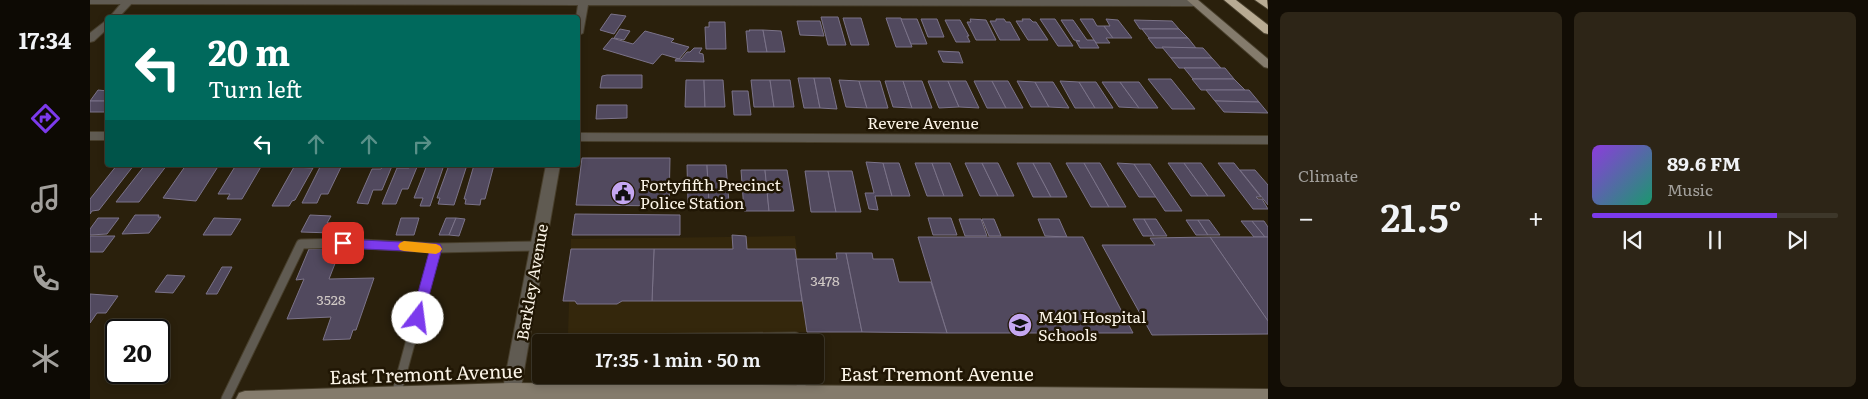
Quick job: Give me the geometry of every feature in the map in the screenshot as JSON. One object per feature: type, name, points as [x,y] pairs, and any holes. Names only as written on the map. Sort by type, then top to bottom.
[{"type":"highway","points":[[1229,0],[1268,31]]},
{"type":"highway","points":[[1260,0],[1268,6]]},
{"type":"main road","points":[[1194,2],[1268,65]]},
{"type":"main road","name":"East Tremont Avenue","points":[[245,399],[396,395],[511,395],[611,384]]},
{"type":"main road","name":"East Tremont Avenue","points":[[622,384],[640,396],[1268,397]]},
{"type":"street","points":[[90,1],[1194,2]]},
{"type":"street","points":[[115,15],[130,1]]},
{"type":"street","points":[[580,22],[584,1]]},
{"type":"street","points":[[90,39],[105,25]]},
{"type":"street","points":[[90,136],[105,136]]},
{"type":"street","name":"Revere Avenue","points":[[580,137],[1268,140]]},
{"type":"street","name":"Barkley Avenue","points":[[511,395],[553,167]]},
{"type":"lane","points":[[226,399],[301,244],[343,243],[436,248],[538,246]]},
{"type":"lane","points":[[396,395],[436,248]]},
{"type":"shaded area","points":[[795,236],[807,332],[568,334],[571,239]]},
{"type":"building","points":[[611,14],[626,16],[614,34],[600,30]]},
{"type":"building","points":[[821,17],[838,17],[846,45],[828,45]]},
{"type":"building","points":[[843,18],[861,18],[869,45],[851,45]]},
{"type":"building","points":[[886,18],[901,18],[912,47],[896,47]]},
{"type":"building","points":[[901,19],[917,19],[927,44],[911,44]]},
{"type":"building","points":[[921,19],[937,19],[944,37],[928,37]]},
{"type":"building","points":[[970,19],[986,20],[996,40],[976,40],[967,22],[971,22]]},
{"type":"building","points":[[996,19],[1004,19],[1006,22],[1010,22],[1020,40],[1000,40],[990,21],[996,21]]},
{"type":"building","points":[[1022,19],[1030,19],[1036,22],[1048,40],[1028,40],[1016,21],[1023,21]]},
{"type":"building","points":[[1040,19],[1055,19],[1073,46],[1058,46]]},
{"type":"building","points":[[1080,19],[1093,19],[1097,26],[1104,26],[1113,38],[1106,38],[1110,43],[1096,43]]},
{"type":"building","points":[[1106,19],[1118,20],[1132,38],[1113,38],[1104,26],[1110,26]]},
{"type":"building","points":[[945,20],[960,20],[969,36],[967,36],[970,42],[956,42]]},
{"type":"building","points":[[1061,20],[1073,20],[1087,40],[1094,40],[1099,48],[1080,48],[1076,41],[1080,41],[1074,40]]},
{"type":"building","points":[[1134,20],[1172,21],[1179,29],[1140,29]]},
{"type":"building","points":[[797,21],[820,21],[824,36],[800,35]]},
{"type":"building","points":[[709,22],[725,22],[726,49],[706,49],[705,27],[709,27]]},
{"type":"building","points":[[620,29],[630,31],[624,40],[614,38]]},
{"type":"building","points":[[1142,29],[1179,29],[1188,38],[1149,38]]},
{"type":"building","points":[[763,30],[767,52],[748,52],[746,31]]},
{"type":"building","points":[[763,30],[781,31],[785,52],[767,52]]},
{"type":"building","points":[[645,31],[674,39],[671,42],[689,47],[679,59],[662,54],[653,64],[603,49],[612,38],[633,44]]},
{"type":"building","points":[[1148,38],[1188,38],[1196,48],[1156,48]]},
{"type":"building","points":[[1162,47],[1203,48],[1212,58],[1171,58]]},
{"type":"building","points":[[694,48],[702,48],[699,53],[703,54],[704,62],[675,61],[676,59],[681,59]]},
{"type":"building","points":[[938,51],[959,52],[963,63],[943,62]]},
{"type":"building","points":[[1171,58],[1212,58],[1221,68],[1179,68]]},
{"type":"building","points":[[1184,68],[1225,68],[1234,79],[1193,79]]},
{"type":"building","points":[[642,75],[642,88],[600,88],[602,76]]},
{"type":"building","points":[[798,78],[814,78],[820,108],[804,108]]},
{"type":"building","points":[[814,78],[830,78],[837,109],[820,108]]},
{"type":"building","points":[[1148,79],[1171,79],[1195,109],[1172,109]]},
{"type":"building","points":[[1192,79],[1234,79],[1245,90],[1201,90]]},
{"type":"building","points":[[686,80],[704,80],[705,107],[685,107]]},
{"type":"building","points":[[704,80],[723,80],[725,107],[705,107]]},
{"type":"building","points":[[751,80],[770,80],[774,107],[754,107]]},
{"type":"building","points":[[770,80],[790,80],[794,107],[774,107]]},
{"type":"building","points":[[839,80],[859,81],[867,108],[846,107]]},
{"type":"building","points":[[859,81],[880,81],[888,108],[867,108]]},
{"type":"building","points":[[885,81],[903,81],[912,108],[893,107]]},
{"type":"building","points":[[903,81],[922,81],[932,108],[912,108]]},
{"type":"building","points":[[928,81],[948,81],[959,107],[939,108]]},
{"type":"building","points":[[948,81],[966,81],[979,108],[959,107]]},
{"type":"building","points":[[974,81],[992,81],[1006,108],[987,108]]},
{"type":"building","points":[[992,81],[1008,81],[1023,108],[1006,108]]},
{"type":"building","points":[[1017,81],[1035,82],[1049,107],[1031,107]]},
{"type":"building","points":[[1060,81],[1079,82],[1095,108],[1075,108]]},
{"type":"building","points":[[1035,82],[1053,82],[1069,108],[1049,107]]},
{"type":"building","points":[[1079,82],[1096,82],[1113,108],[1095,108]]},
{"type":"building","points":[[1102,82],[1120,82],[1139,108],[1119,107]]},
{"type":"building","points":[[1120,82],[1139,82],[1158,108],[1139,108]]},
{"type":"building","points":[[98,90],[105,91],[105,101],[90,101]]},
{"type":"building","points":[[1206,90],[1249,90],[1259,102],[1215,101]]},
{"type":"building","points":[[732,91],[748,91],[751,115],[734,115]]},
{"type":"building","points":[[90,101],[105,101],[105,112],[90,112]]},
{"type":"building","points":[[1215,101],[1259,102],[1268,113],[1224,112]]},
{"type":"building","points":[[597,105],[627,105],[627,118],[596,119]]},
{"type":"building","name":"Fortyfifth Precinct Police Station","points":[[582,158],[670,158],[669,206],[576,205]]},
{"type":"building","points":[[866,162],[883,163],[892,196],[875,196],[878,210],[869,209],[865,193],[874,193]]},
{"type":"building","points":[[883,163],[899,163],[910,196],[892,196]]},
{"type":"building","points":[[915,163],[932,163],[944,196],[927,196]]},
{"type":"building","points":[[932,163],[950,163],[963,196],[944,196]]},
{"type":"building","points":[[965,163],[982,163],[998,196],[980,196]]},
{"type":"building","points":[[982,163],[998,163],[1014,196],[998,196]]},
{"type":"building","points":[[1017,163],[1033,163],[1051,197],[1033,197]]},
{"type":"building","points":[[1033,163],[1050,163],[1067,197],[1051,197]]},
{"type":"building","points":[[1066,163],[1084,163],[1109,207],[1091,207]]},
{"type":"building","points":[[1084,163],[1100,163],[1126,207],[1109,207]]},
{"type":"building","points":[[1117,163],[1134,164],[1156,197],[1139,197]]},
{"type":"building","points":[[1168,163],[1184,163],[1208,196],[1191,196]]},
{"type":"building","points":[[1184,163],[1201,163],[1225,196],[1208,196]]},
{"type":"building","points":[[1218,163],[1234,163],[1261,197],[1256,197],[1262,199],[1268,209],[1253,209]]},
{"type":"building","points":[[1134,164],[1150,164],[1182,211],[1165,211]]},
{"type":"building","points":[[687,165],[707,165],[709,203],[688,203]]},
{"type":"building","points":[[707,165],[726,165],[729,203],[709,203]]},
{"type":"building","points":[[115,167],[132,167],[99,210],[92,211],[90,214],[90,199]]},
{"type":"building","points":[[143,167],[165,167],[139,202],[116,202]]},
{"type":"building","points":[[185,167],[218,167],[196,201],[163,198]]},
{"type":"building","points":[[235,167],[261,167],[242,199],[227,199],[230,194],[218,194]]},
{"type":"building","points":[[294,167],[313,168],[295,200],[289,206],[272,206]]},
{"type":"building","points":[[320,167],[341,167],[328,194],[321,194],[317,203],[302,203]]},
{"type":"building","points":[[382,167],[392,167],[382,190],[373,190],[368,204],[357,203],[372,169],[381,169]]},
{"type":"building","points":[[417,167],[408,189],[402,189],[396,204],[382,204],[397,168]]},
{"type":"building","points":[[426,167],[443,167],[430,206],[420,206],[423,198],[414,198]]},
{"type":"building","points":[[448,167],[466,167],[454,205],[438,204],[440,198],[437,198]]},
{"type":"building","points":[[473,167],[493,167],[485,199],[481,199],[480,205],[465,204],[466,199],[464,199]]},
{"type":"building","points":[[741,170],[765,170],[769,211],[744,211]]},
{"type":"building","points":[[765,170],[787,170],[794,211],[769,211]]},
{"type":"building","points":[[1240,170],[1255,170],[1268,185],[1268,205]]},
{"type":"building","points":[[805,171],[828,171],[836,212],[811,212]]},
{"type":"building","points":[[828,171],[852,171],[861,212],[836,212]]},
{"type":"building","points":[[575,214],[680,215],[680,235],[572,235]]},
{"type":"building","points":[[135,215],[159,215],[158,217],[161,217],[149,233],[122,234]]},
{"type":"building","points":[[310,215],[331,216],[327,223],[337,223],[332,233],[301,232]]},
{"type":"building","points":[[98,218],[119,218],[107,234],[90,235],[90,229]]},
{"type":"building","points":[[214,218],[241,219],[231,235],[203,235]]},
{"type":"building","points":[[401,218],[419,218],[414,235],[396,235]]},
{"type":"building","points":[[446,218],[456,218],[449,235],[439,235]]},
{"type":"building","points":[[456,218],[465,219],[459,236],[449,235]]},
{"type":"building","points":[[928,218],[951,218],[957,235],[933,235]]},
{"type":"building","points":[[959,219],[981,219],[987,236],[965,236]]},
{"type":"building","points":[[982,219],[994,219],[1001,236],[989,236]]},
{"type":"building","points":[[1038,219],[1059,219],[1067,237],[1045,236]]},
{"type":"building","points":[[1133,219],[1144,219],[1154,236],[1143,236]]},
{"type":"building","points":[[1144,219],[1156,219],[1167,236],[1154,236]]},
{"type":"building","points":[[1186,220],[1198,220],[1208,235],[1196,235]]},
{"type":"building","points":[[1198,220],[1209,220],[1220,235],[1208,235]]},
{"type":"building","points":[[1241,221],[1252,221],[1265,237],[1254,237]]},
{"type":"building","points":[[1252,221],[1264,221],[1268,227],[1268,237],[1265,237]]},
{"type":"building","points":[[732,235],[746,236],[747,249],[795,249],[802,301],[652,301],[654,249],[733,249]]},
{"type":"building","points":[[90,236],[115,236],[103,252],[90,252]]},
{"type":"building","points":[[918,237],[1083,237],[1133,333],[947,333]]},
{"type":"building","points":[[1210,237],[1268,237],[1268,321]]},
{"type":"building","points":[[1210,237],[1268,321],[1268,334],[1152,335],[1102,245],[1155,245],[1150,238]]},
{"type":"building","points":[[341,248],[329,279],[374,278],[356,330],[353,330],[350,339],[323,340],[331,317],[287,319],[304,279],[296,280],[309,249]]},
{"type":"building","points":[[571,249],[654,249],[652,301],[622,301],[617,304],[577,304],[575,301],[563,301]]},
{"type":"building","points":[[836,253],[846,253],[862,332],[807,332],[796,259],[837,259]]},
{"type":"building","points":[[846,253],[872,253],[873,259],[893,259],[899,282],[931,282],[947,333],[862,332]]},
{"type":"building","points":[[222,267],[232,267],[217,294],[206,294]]},
{"type":"building","points":[[167,275],[185,276],[173,293],[155,292]]},
{"type":"building","points":[[90,294],[118,296],[106,313],[97,313],[90,323]]},
{"type":"slow traffic","points":[[404,246],[436,249]]},
{"type":"place","name":"Fortyfifth Precinct Police Station","points":[[623,193]]},
{"type":"place","name":"M401 Hospital Schools","points":[[1020,325]]},
{"type":"route","points":[[343,243],[436,248],[418,318]]}]
